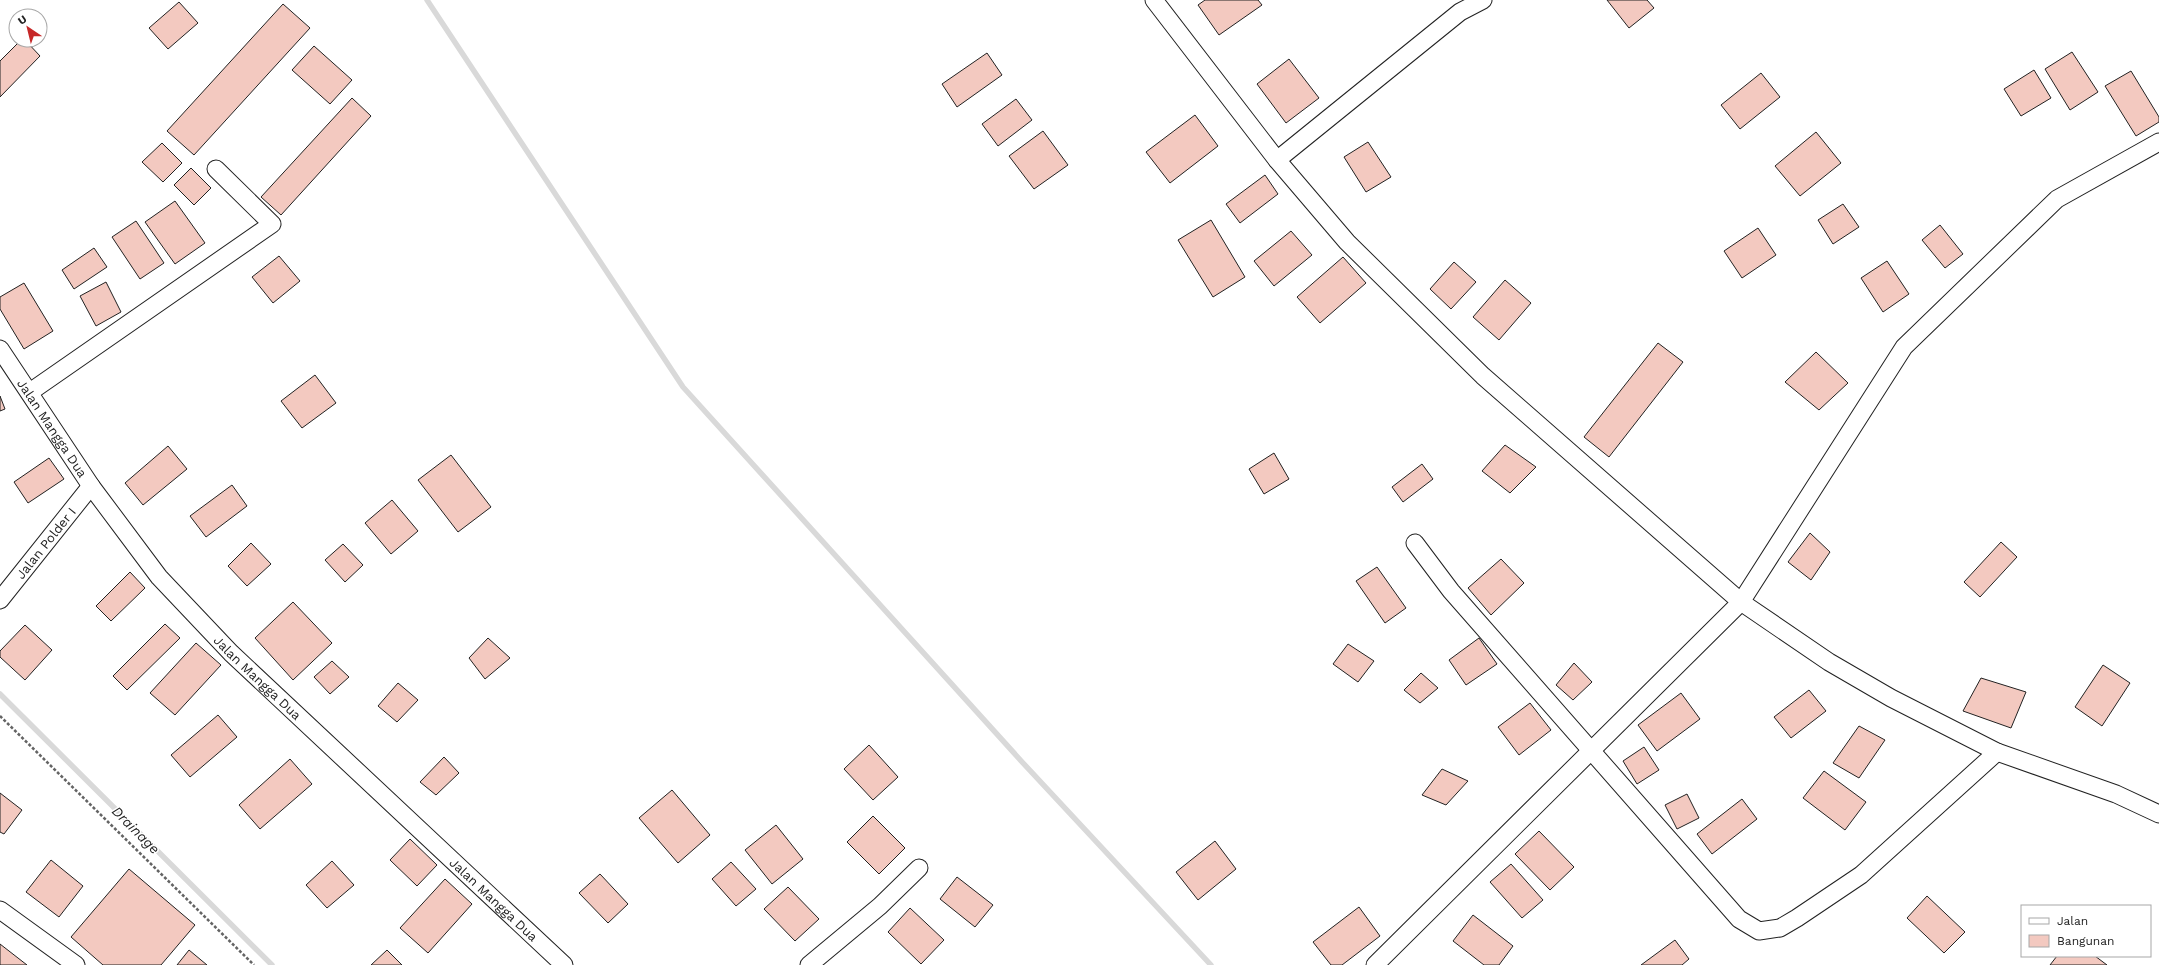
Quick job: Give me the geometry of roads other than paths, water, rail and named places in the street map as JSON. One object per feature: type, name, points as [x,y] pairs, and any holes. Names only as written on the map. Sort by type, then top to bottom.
[{"type":"street","points":[[1154,0],[1277,160],[1347,242],[1483,376],[1741,602],[1830,662],[1891,698],[1998,752],[2116,794],[2159,814]]},
{"type":"street","points":[[1277,160],[1460,12],[1483,0]]},
{"type":"street","points":[[1376,965],[1741,602],[1904,347],[2056,200],[2072,189],[2159,142]]},
{"type":"street","points":[[30,392],[272,224],[216,169]]},
{"type":"street","name":"Jalan Mangga Dua","points":[[0,349],[91,486],[160,577],[231,654],[564,965]]},
{"type":"street","name":"Jalan Polder I","points":[[0,600],[91,486]]},
{"type":"street","points":[[1415,543],[1451,591],[1739,919],[1759,931],[1780,928],[1861,875],[1998,752]]},
{"type":"street","points":[[810,965],[880,906],[919,868]]},
{"type":"street","points":[[0,910],[76,965]]},
{"type":"waterway","points":[[427,0],[683,387],[1023,763],[1211,965]]},
{"type":"waterway","name":"Drainage","points":[[0,694],[272,965]]}]
